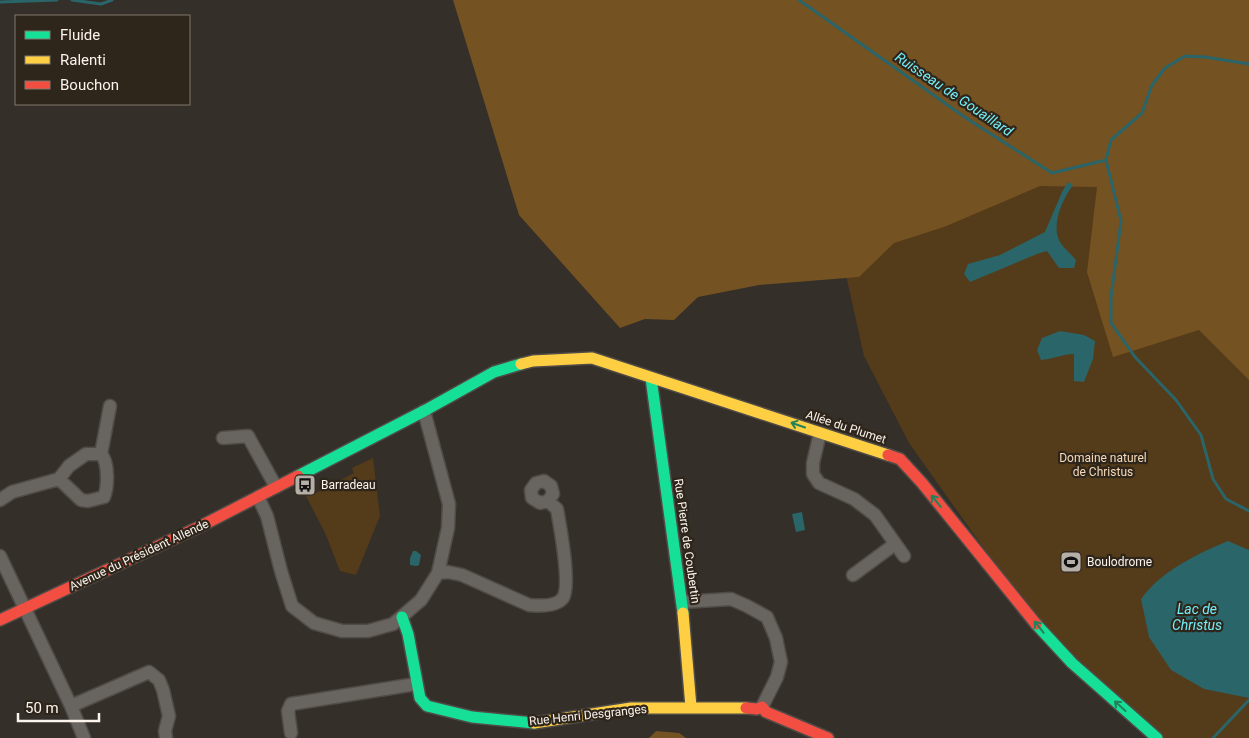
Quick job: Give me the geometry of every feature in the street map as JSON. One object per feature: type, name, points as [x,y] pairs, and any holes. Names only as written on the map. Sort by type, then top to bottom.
[{"type":"street","name":"Allée du Plumet","points":[[424,411],[494,372],[533,361],[592,358],[900,459],[922,483],[1046,636],[1072,662],[1157,738]]},
{"type":"street","name":"Rue Pierre de Coubertin","points":[[651,378],[682,602],[691,708]]},
{"type":"street","points":[[58,479],[81,500],[88,501],[104,497],[107,489],[105,459],[101,454],[110,406]]},
{"type":"street","name":"Avenue du Président Allende","points":[[0,620],[201,526],[424,411]]},
{"type":"street","points":[[258,497],[267,516],[280,571],[292,606],[314,623],[342,631],[368,631],[393,624],[421,600],[438,573],[448,528],[449,504],[424,411]]},
{"type":"street","points":[[820,433],[813,463],[813,474],[819,483],[854,500],[874,514],[904,556]]},
{"type":"street","points":[[223,438],[248,436],[276,487]]},
{"type":"street","points":[[0,500],[12,492],[58,479],[69,466],[86,454],[101,454]]},
{"type":"street","points":[[438,573],[448,572],[462,575],[530,605],[554,604],[562,598],[566,588],[566,572],[558,509],[548,501]]},
{"type":"street","points":[[853,575],[896,544]]},
{"type":"street","points":[[0,556],[71,706],[79,737]]},
{"type":"street","points":[[682,602],[731,599],[767,617],[776,638],[781,662],[777,677],[762,707],[766,712],[828,738]]},
{"type":"street","name":"Rue Henri Desgranges","points":[[402,617],[408,634],[416,684],[420,698],[427,706],[472,717],[531,723],[631,708],[741,707],[757,709],[762,707]]},
{"type":"street","points":[[71,706],[150,672],[159,680],[163,690],[169,716],[165,731],[166,738]]},
{"type":"street","points":[[291,733],[288,711],[291,704],[416,684]]},
{"type":"green space","name":"Domaine naturel de Christus","points":[[1145,157],[1249,309],[1249,738],[1157,738],[1046,636],[909,443],[864,356],[840,248],[914,211]]},
{"type":"green space","points":[[373,458],[380,516],[356,575],[340,571],[326,535],[305,494],[312,490],[316,493],[354,473],[352,468]]},
{"type":"shaded area","points":[[453,0],[1249,0],[1249,380],[1199,330],[1113,357],[1087,272],[1097,187],[1040,186],[944,227],[894,243],[859,277],[759,285],[698,297],[674,320],[645,319],[620,328],[519,215]]},
{"type":"shaded area","points":[[656,731],[679,733],[686,738],[649,738]]},
{"type":"water","points":[[1068,182],[1073,185],[1061,206],[1057,231],[1062,245],[1076,260],[1074,268],[1059,268],[1047,251],[970,282],[964,274],[968,264],[1000,255],[1045,232]]},
{"type":"water","points":[[1060,331],[1084,335],[1095,341],[1093,359],[1084,382],[1074,381],[1074,354],[1041,360],[1037,350],[1042,338]]},
{"type":"water","points":[[802,512],[805,530],[796,532],[792,514]]},
{"type":"water","name":"Lac de Christus","points":[[1228,541],[1249,550],[1249,698],[1204,689],[1171,670],[1149,637],[1141,599],[1159,580],[1180,564]]},
{"type":"water","points":[[413,551],[421,555],[419,565],[416,566],[410,565]]},
{"type":"waterway","name":"Ruisseau de Gouaillard","points":[[0,2],[57,0]]},
{"type":"waterway","name":"Ruisseau de Gouaillard","points":[[72,0],[101,4],[112,0]]},
{"type":"waterway","name":"Ruisseau de Gouaillard","points":[[799,0],[966,118],[1052,173],[1106,160]]},
{"type":"waterway","points":[[1249,64],[1185,56],[1165,68],[1152,85],[1142,113],[1111,140],[1106,160],[1121,221],[1111,297],[1111,323],[1135,357],[1176,400],[1201,435],[1213,479],[1226,499],[1249,511]]},
{"type":"waterway","points":[[1213,738],[1249,700]]},
{"type":"traffic: fast","points":[[298,476],[424,411],[494,372],[521,364]]},
{"type":"traffic: fast","points":[[651,378],[683,613]]},
{"type":"traffic: fast","points":[[402,617],[408,634],[420,698],[427,706],[472,717],[534,723]]},
{"type":"traffic: fast","points":[[1036,624],[1072,663],[1157,738]]},
{"type":"traffic: slow","points":[[521,364],[533,361],[592,358],[888,455]]},
{"type":"traffic: slow","points":[[683,613],[691,707]]},
{"type":"traffic: slow","points":[[534,723],[631,708],[746,708]]},
{"type":"traffic: jam","points":[[888,455],[900,459],[922,483],[1036,624]]},
{"type":"traffic: jam","points":[[0,620],[201,526],[298,476]]},
{"type":"traffic: jam","points":[[746,708],[757,709],[762,707],[766,712],[828,738]]},
{"type":"place","name":"Barradeau","points":[[305,485]]},
{"type":"place","name":"Boulodrome","points":[[1071,562]]}]
